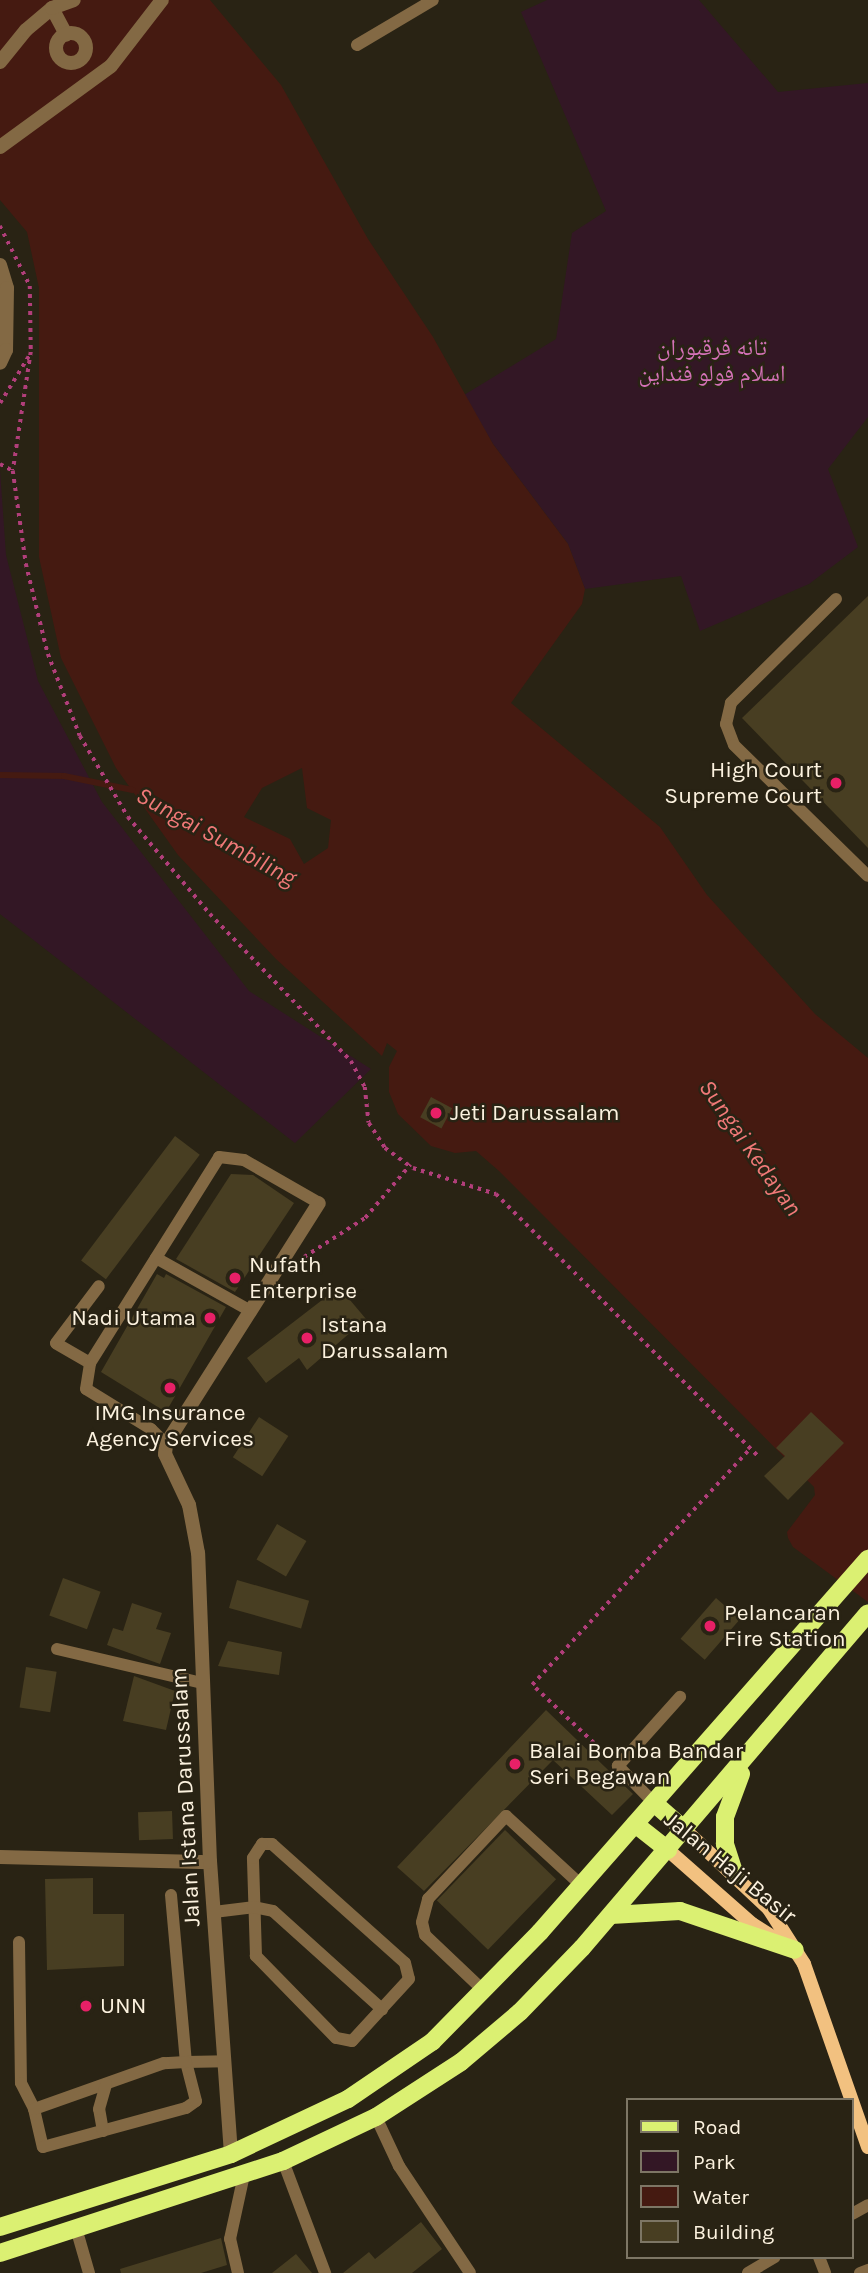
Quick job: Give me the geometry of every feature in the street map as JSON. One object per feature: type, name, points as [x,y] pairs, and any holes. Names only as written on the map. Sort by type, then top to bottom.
[{"type":"main road","points":[[0,2227],[231,2154],[294,2127],[392,2071],[432,2042],[484,1991],[581,1885],[868,1559]]},
{"type":"main road","points":[[0,2253],[283,2161],[376,2117],[461,2062],[520,2012],[611,1915],[868,1613]]},
{"type":"main road","points":[[735,1875],[725,1844],[725,1817],[749,1754]]},
{"type":"main road","name":"Jalan Haji Basir","points":[[654,1803],[769,1909],[795,1950],[819,1998],[852,2098]]},
{"type":"main road","name":"Jalan Haji Basir","points":[[635,1824],[752,1924],[795,1950]]},
{"type":"main road","points":[[611,1915],[680,1911],[795,1950]]},
{"type":"main road","name":"Jalan Haji Basir","points":[[854,2104],[868,2147]]},
{"type":"street","points":[[0,62],[26,30],[52,8],[74,0]]},
{"type":"street","points":[[0,147],[111,66],[162,0]]},
{"type":"street","points":[[52,8],[66,34]]},
{"type":"street","points":[[66,34],[77,34],[85,42],[87,50],[77,62],[69,63],[57,53],[58,42],[66,34]]},
{"type":"street","points":[[77,62],[85,86]]},
{"type":"street","points":[[0,265],[7,288],[6,350],[0,363]]},
{"type":"street","points":[[166,1444],[319,1203]]},
{"type":"street","name":"Jalan Istana Darussalam","points":[[166,1444],[165,1454],[195,1528],[210,1862],[231,2154]]},
{"type":"street","points":[[0,1857],[210,1862]]},
{"type":"lane","points":[[357,45],[433,0]]},
{"type":"lane","points":[[836,599],[731,702],[726,724],[734,745],[868,876]]},
{"type":"lane","points":[[166,1444],[151,1429],[86,1389],[90,1363],[219,1157],[244,1160],[319,1203]]},
{"type":"lane","points":[[156,1258],[251,1311]]},
{"type":"lane","points":[[90,1363],[56,1343],[99,1286]]},
{"type":"lane","points":[[57,1649],[202,1684]]},
{"type":"lane","points":[[654,1803],[618,1766],[680,1697]]},
{"type":"lane","points":[[484,1991],[425,1935],[422,1922],[428,1899],[506,1816],[581,1885]]},
{"type":"lane","points":[[262,1844],[272,1844],[405,1963],[409,1979],[352,2041],[336,2038],[256,1956],[253,1907],[253,1858],[262,1844]]},
{"type":"lane","points":[[19,1941],[21,2082],[34,2109],[43,2147],[186,2108],[196,2101],[186,2062],[171,1895]]},
{"type":"lane","points":[[214,1912],[253,1907],[272,1911],[382,2009]]},
{"type":"lane","points":[[34,2109],[164,2063],[225,2061]]},
{"type":"lane","points":[[103,2131],[99,2109],[106,2084]]},
{"type":"lane","points":[[376,2117],[399,2166],[470,2273]]},
{"type":"lane","points":[[283,2161],[325,2273]]},
{"type":"lane","points":[[238,2273],[230,2239],[244,2175]]},
{"type":"lane","points":[[76,2228],[89,2273]]},
{"type":"lane","points":[[748,2273],[772,2259]]},
{"type":"lane","points":[[860,2273],[868,2270]]},
{"type":"path","points":[[0,226],[30,286],[31,352],[13,471],[26,564],[48,654],[80,736],[128,817],[210,914],[351,1061],[365,1087],[369,1123],[385,1148],[410,1165],[496,1194],[749,1450],[758,1456]]},
{"type":"path","points":[[0,403],[31,352]]},
{"type":"path","points":[[0,464],[13,471]]},
{"type":"path","points":[[302,1259],[365,1218],[410,1165]]},
{"type":"path","points":[[618,1766],[532,1685],[749,1450]]},
{"type":"green space","name":"تانه فرقبوران اسلام فولو فنداين","points":[[547,0],[699,0],[778,92],[868,83],[868,417],[828,469],[858,547],[809,584],[700,631],[681,576],[585,589],[568,544],[493,444],[464,395],[556,339],[572,233],[606,211],[521,12]]},
{"type":"green space","points":[[0,470],[6,555],[38,681],[102,802],[249,991],[371,1069],[295,1143],[0,914]]},
{"type":"water","name":"Sungai Kedayan","points":[[0,0],[210,0],[281,85],[368,239],[433,337],[493,444],[568,544],[585,589],[582,604],[511,703],[660,827],[707,895],[815,1014],[868,1058],[868,1602],[793,1547],[788,1538],[787,1532],[815,1495],[814,1487],[499,1171],[476,1151],[455,1153],[431,1146],[398,1114],[389,1092],[389,1067],[397,1051],[387,1043],[382,1056],[276,959],[178,855],[116,768],[61,658],[39,557],[39,288],[27,232],[0,200]],"holes":[[[302,768],[307,808],[331,820],[328,848],[304,864],[290,839],[244,817],[262,788]]]},
{"type":"building","name":"High Court Supreme Court","points":[[868,596],[868,848],[742,718]]},
{"type":"building","name":"Jeti Darussalam","points":[[431,1097],[452,1108],[441,1129],[420,1117]]},
{"type":"building","points":[[175,1136],[200,1155],[106,1279],[81,1261]]},
{"type":"building","points":[[231,1174],[253,1175],[294,1203],[235,1292],[176,1259]]},
{"type":"building","points":[[157,1274],[164,1278],[166,1274],[226,1307],[166,1412],[101,1372]]},
{"type":"building","name":"Istana Darussalam","points":[[339,1287],[366,1319],[307,1370],[299,1358],[266,1383],[247,1358]]},
{"type":"building","points":[[811,1412],[844,1443],[788,1500],[764,1476],[785,1456],[776,1448]]},
{"type":"building","points":[[259,1417],[288,1436],[262,1476],[233,1457]]},
{"type":"building","points":[[277,1524],[306,1541],[286,1577],[256,1560]]},
{"type":"building","points":[[63,1578],[101,1592],[87,1629],[49,1616]]},
{"type":"building","points":[[237,1580],[309,1601],[301,1629],[229,1608]]},
{"type":"building","points":[[716,1598],[740,1619],[705,1660],[681,1639]]},
{"type":"building","points":[[132,1603],[162,1613],[156,1629],[171,1633],[160,1664],[107,1645],[113,1628],[123,1631]]},
{"type":"building","points":[[228,1641],[282,1652],[279,1675],[218,1666]]},
{"type":"building","points":[[26,1667],[57,1672],[50,1712],[20,1707]]},
{"type":"building","points":[[134,1676],[175,1691],[166,1730],[123,1721]]},
{"type":"building","points":[[546,1710],[633,1794],[612,1815],[553,1760],[424,1891],[397,1867]]},
{"type":"building","points":[[172,1811],[173,1839],[139,1840],[138,1812]]},
{"type":"building","points":[[505,1830],[556,1879],[488,1950],[437,1900]]},
{"type":"building","points":[[93,1878],[93,1914],[124,1914],[124,1966],[47,1970],[45,1879]]},
{"type":"building","points":[[421,2222],[442,2249],[412,2273],[343,2273],[369,2252],[375,2259]]},
{"type":"building","points":[[221,2238],[227,2265],[201,2273],[121,2273],[120,2269]]},
{"type":"building","points":[[296,2254],[312,2273],[272,2273]]},
{"type":"waterway","name":"Sungai Sumbiling","points":[[0,775],[64,776],[133,790]]},
{"type":"place","name":"High Court Supreme Court","points":[[836,783]]},
{"type":"place","name":"Jeti Darussalam","points":[[436,1113]]},
{"type":"place","name":"Nufath Enterprise","points":[[235,1278]]},
{"type":"place","name":"Nadi Utama","points":[[210,1318]]},
{"type":"place","name":"Istana Darussalam","points":[[307,1338]]},
{"type":"place","name":"IMG Insurance Agency Services","points":[[170,1388]]},
{"type":"place","name":"Pelancaran Fire Station","points":[[710,1626]]},
{"type":"place","name":"Balai Bomba Bandar Seri Begawan","points":[[515,1764]]},
{"type":"place","name":"UNN","points":[[86,2006]]}]
